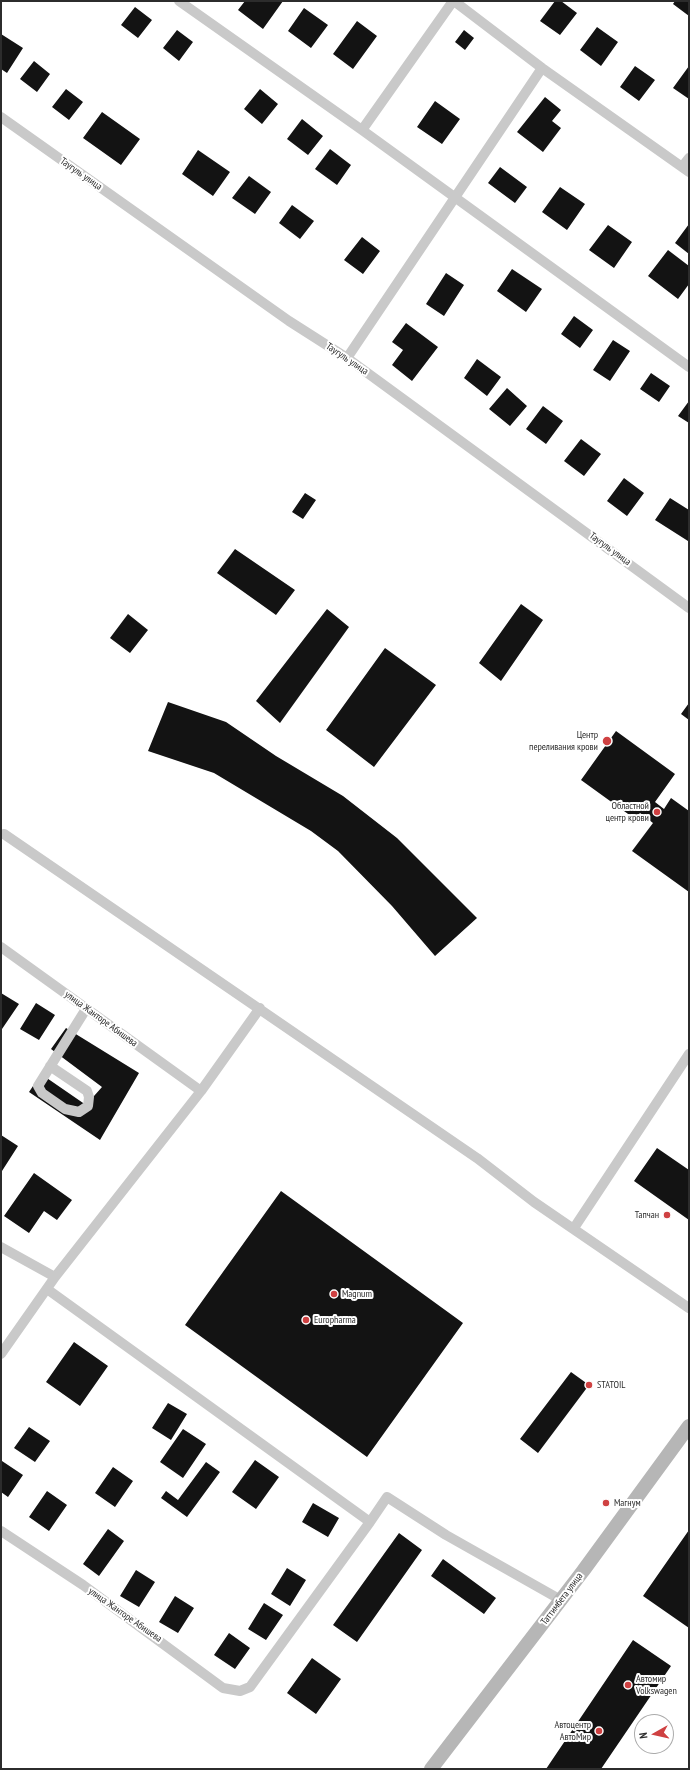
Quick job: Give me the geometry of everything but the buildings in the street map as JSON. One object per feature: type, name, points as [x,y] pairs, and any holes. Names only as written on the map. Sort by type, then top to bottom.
[{"type":"main road","name":"Таттимбета улица","points":[[431,1769],[561,1600],[689,1426]]},
{"type":"main road","points":[[438,1769],[442,1754]]},
{"type":"street","points":[[179,1],[454,196],[689,367]]},
{"type":"street","points":[[362,130],[453,1],[542,68],[686,170],[689,158]]},
{"type":"street","points":[[347,358],[454,196],[542,68]]},
{"type":"street","name":"Таугуль улица","points":[[1,116],[289,321],[347,358],[689,608]]},
{"type":"street","points":[[4,834],[260,1008],[476,1158],[534,1202],[689,1308]]},
{"type":"street","name":"улица Жанторе Абишева","points":[[1,947],[201,1091]]},
{"type":"street","points":[[1,1354],[55,1277],[201,1091],[260,1008]]},
{"type":"street","points":[[50,1066],[87,1091],[89,1097],[88,1106],[79,1112],[65,1109],[42,1093],[38,1086],[50,1066],[86,1009]]},
{"type":"street","points":[[574,1228],[689,1054]]},
{"type":"street","points":[[1,1247],[55,1277]]},
{"type":"street","points":[[47,1289],[370,1522],[387,1497],[446,1535],[561,1600]]},
{"type":"street","name":"улица Жанторе Абишева","points":[[1,1531],[84,1585],[223,1688],[240,1691],[250,1687],[370,1522]]},
{"type":"place","name":"Центр переливания крови","points":[[607,741]]},
{"type":"place","name":"Областной центр крови","points":[[657,812]]},
{"type":"place","name":"Тапчан","points":[[667,1215]]},
{"type":"place","name":"Magnum","points":[[334,1294]]},
{"type":"place","name":"Europharma","points":[[306,1320]]},
{"type":"place","name":"STATOIL","points":[[589,1385]]},
{"type":"place","name":"Магнум","points":[[606,1503]]},
{"type":"place","name":"Автомир Volkswagen","points":[[628,1685]]},
{"type":"place","name":"Автоцентр АвтоМир","points":[[599,1731]]}]
